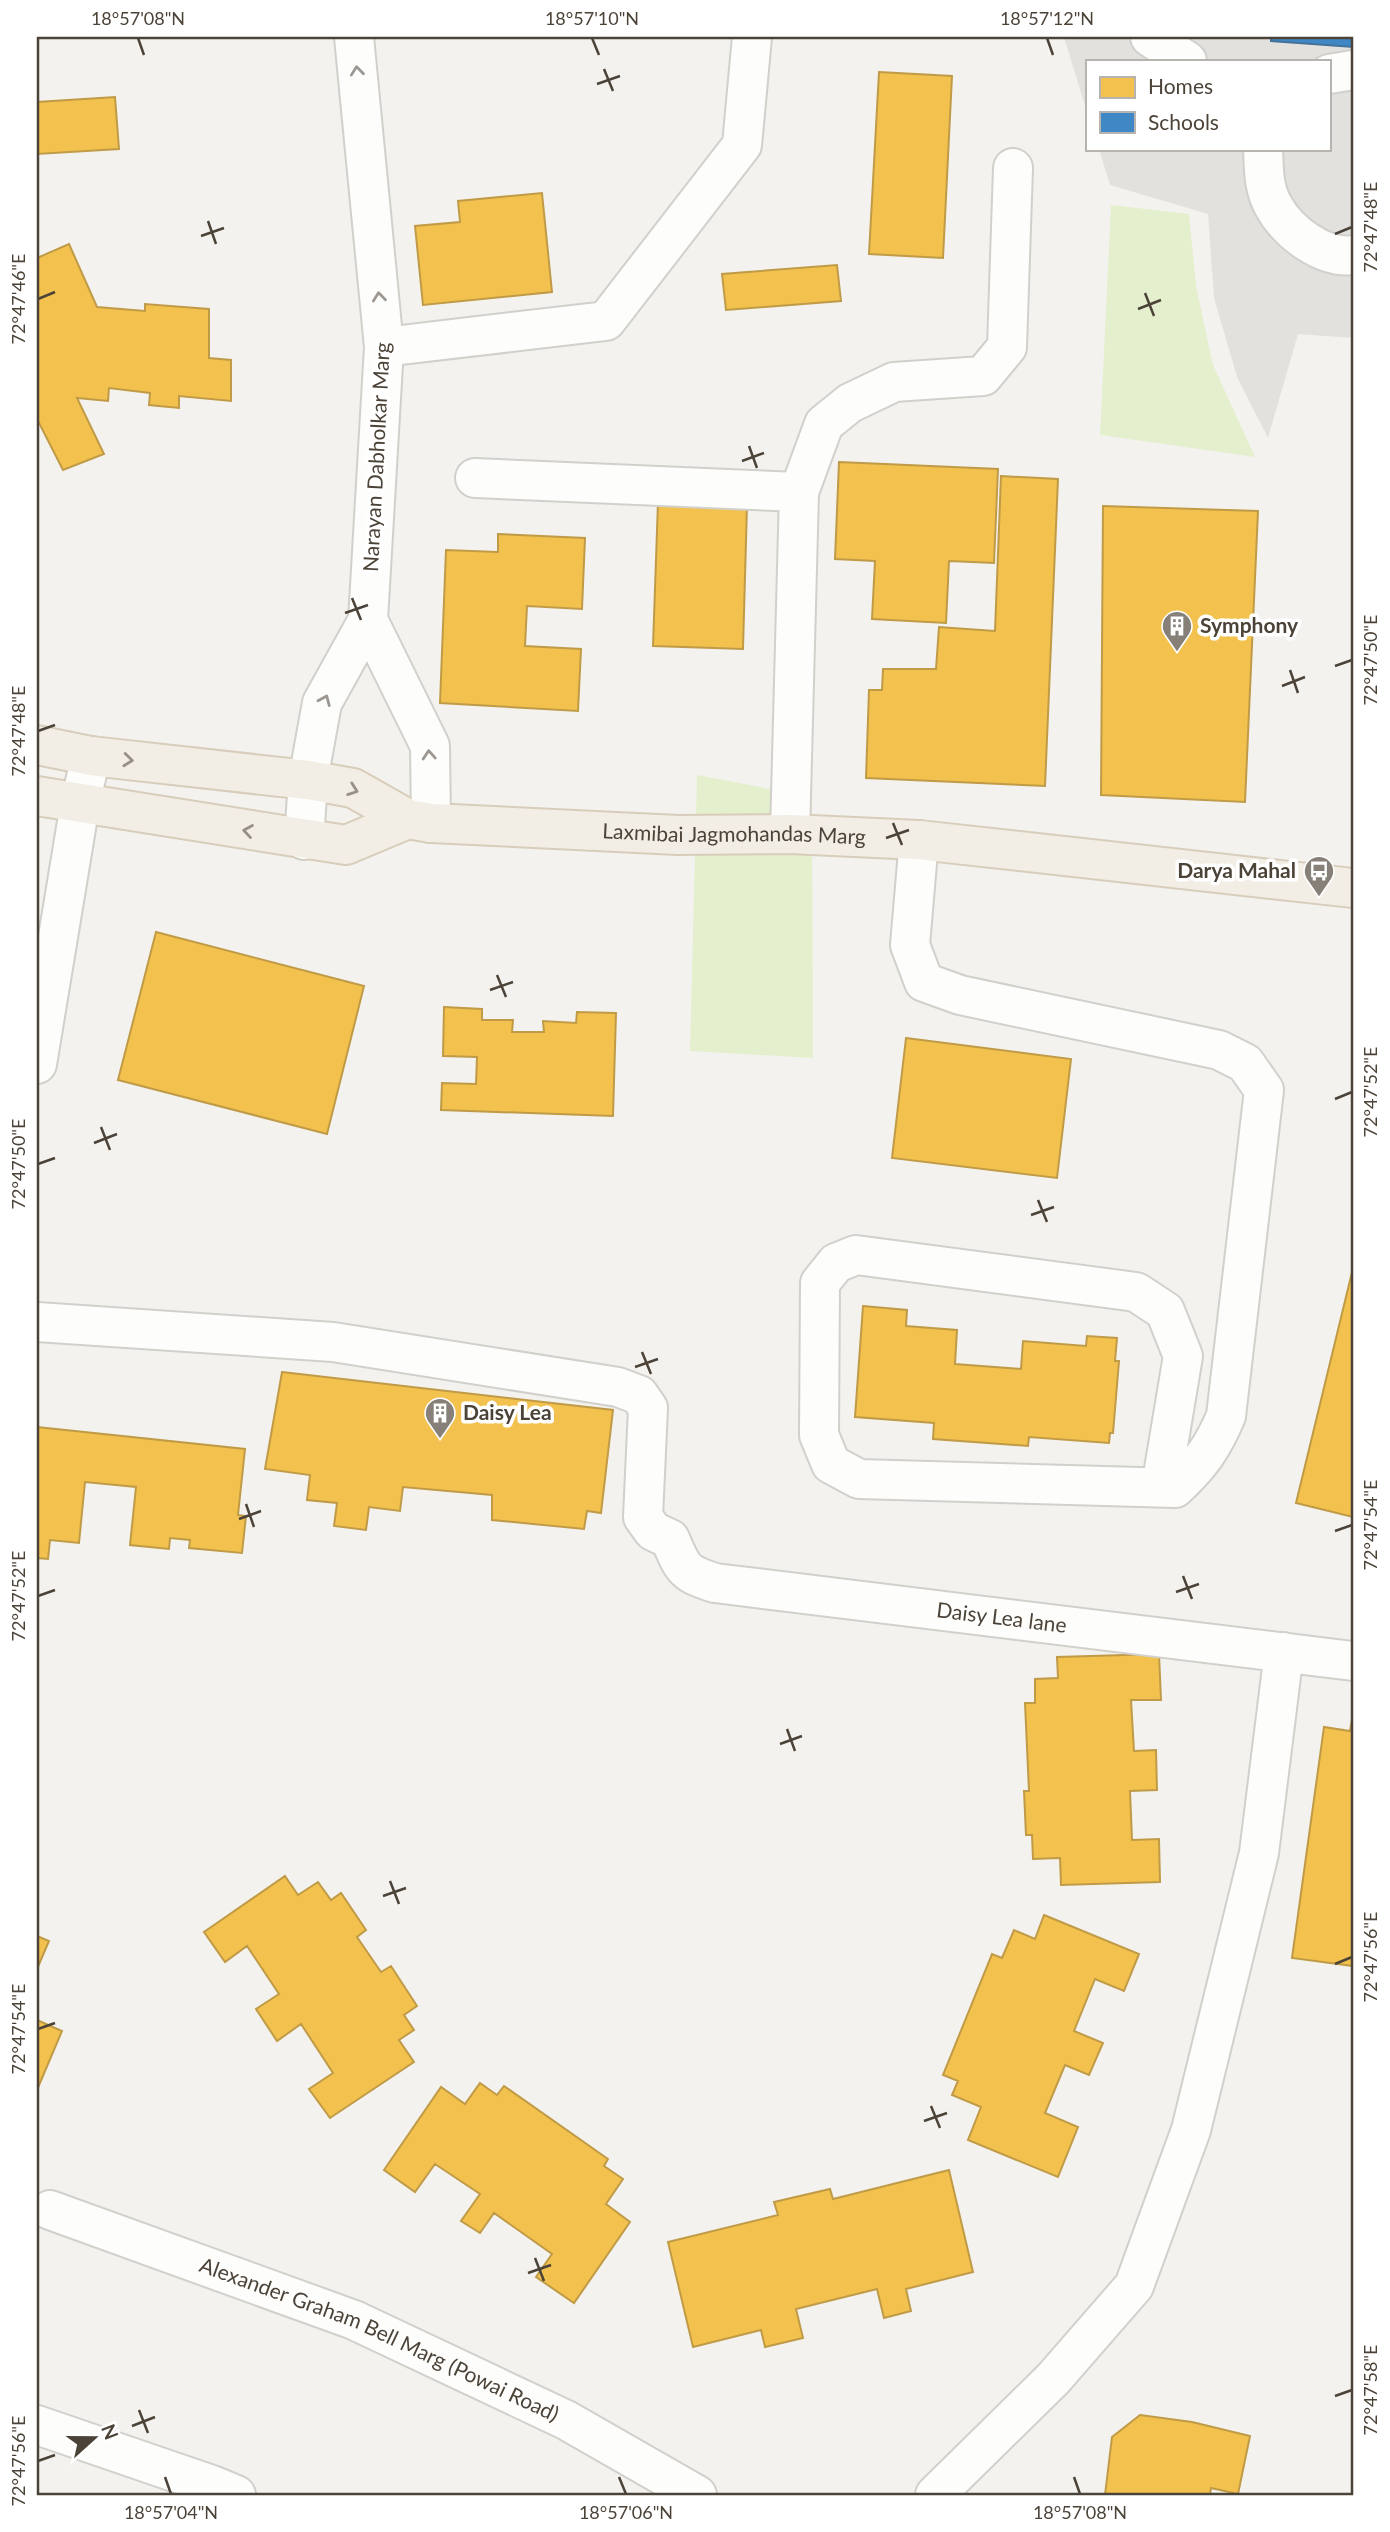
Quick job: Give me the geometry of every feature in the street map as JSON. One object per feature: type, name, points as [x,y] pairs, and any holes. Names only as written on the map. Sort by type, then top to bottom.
[{"type":"main road","name":"Laxmibai Jagmohandas Marg","points":[[37,745],[91,756],[308,780],[353,788],[419,821]]},
{"type":"main road","name":"Laxmibai Jagmohandas Marg","points":[[37,796],[346,845],[419,821],[678,835],[790,834],[919,840],[1353,888]]},
{"type":"street","name":"Narayan Dabholkar Marg","points":[[354,37],[384,346],[368,620],[429,746],[419,821]]},
{"type":"street","points":[[384,346],[606,321],[742,145],[752,37]]},
{"type":"street","points":[[1150,37],[1185,60]]},
{"type":"street","points":[[1330,74],[1353,70]]},
{"type":"street","points":[[1263,150],[1264,177],[1273,206],[1292,231],[1318,247],[1345,257],[1353,256]]},
{"type":"street","points":[[790,834],[799,492],[824,424],[850,404],[894,382],[983,376],[1007,347],[1013,168]]},
{"type":"street","points":[[475,478],[799,492]]},
{"type":"street","points":[[304,840],[308,780],[321,703],[368,620]]},
{"type":"street","points":[[37,1064],[79,804],[91,756]]},
{"type":"street","points":[[919,840],[910,945],[924,982],[960,995],[1219,1050],[1245,1063],[1264,1090],[1226,1416],[1214,1444],[1196,1468],[1175,1488],[859,1479],[831,1464],[819,1435],[820,1283],[836,1263],[856,1255],[1136,1292],[1165,1311],[1184,1356],[1161,1487]]},
{"type":"street","name":"Daisy Lea lane","points":[[37,1322],[333,1342],[618,1387],[639,1395],[648,1408],[643,1517],[653,1531],[670,1539],[682,1569],[715,1583],[1353,1661]]},
{"type":"street","points":[[935,2495],[1053,2379],[1134,2286],[1191,2130],[1259,1853],[1284,1652]]},
{"type":"street","name":"Alexander Graham Bell Marg (Powai Road)","points":[[50,2210],[354,2320],[566,2420],[697,2495]]},
{"type":"street","points":[[37,2425],[212,2484],[236,2495]]},
{"type":"green space","points":[[1111,205],[1189,214],[1196,286],[1213,365],[1255,457],[1100,435]]},
{"type":"green space","points":[[697,775],[812,797],[813,1058],[690,1051]]},
{"type":"shaded area","points":[[1064,37],[1353,37],[1353,338],[1298,334],[1268,438],[1237,377],[1214,298],[1208,214],[1110,185],[1099,150],[1330,150],[1330,60],[1086,60],[1086,109]]},
{"type":"building: Homes","points":[[879,72],[952,76],[943,258],[869,254]]},
{"type":"building: Homes","points":[[115,97],[119,149],[37,154],[37,102]]},
{"type":"building: Homes","points":[[542,193],[552,292],[423,305],[415,226],[460,222],[458,201]]},
{"type":"building: Homes","points":[[69,244],[97,307],[145,311],[145,304],[209,309],[209,358],[231,360],[231,401],[179,396],[179,408],[149,405],[150,393],[109,388],[108,401],[77,398],[104,454],[63,470],[37,419],[37,258]]},
{"type":"building: Homes","points":[[837,265],[841,301],[726,310],[722,274]]},
{"type":"building: Homes","points":[[839,462],[998,469],[994,563],[949,561],[946,623],[872,619],[875,561],[835,559]]},
{"type":"building: Homes","points":[[1001,476],[1058,479],[1045,786],[866,778],[869,690],[882,690],[883,669],[936,669],[939,627],[995,631]]},
{"type":"building: Homes","points":[[658,502],[747,505],[743,649],[653,646]]},
{"type":"building: Homes","name":"Symphony","points":[[1103,506],[1258,511],[1245,802],[1101,795]]},
{"type":"building: Homes","points":[[498,534],[585,538],[582,609],[527,606],[525,646],[581,649],[578,711],[440,703],[446,550],[498,552]]},
{"type":"building: Homes","points":[[156,932],[364,986],[327,1134],[118,1080]]},
{"type":"building: Homes","points":[[444,1007],[482,1009],[482,1020],[513,1020],[512,1032],[544,1032],[543,1021],[576,1023],[577,1012],[616,1013],[613,1116],[441,1110],[442,1083],[476,1084],[477,1057],[443,1056]]},
{"type":"building: Homes","points":[[906,1038],[1071,1059],[1057,1178],[892,1158]]},
{"type":"building: Homes","points":[[1353,1268],[1353,1517],[1296,1503]]},
{"type":"building: Homes","points":[[863,1306],[907,1310],[906,1326],[957,1330],[955,1364],[1021,1369],[1023,1341],[1086,1346],[1087,1336],[1117,1338],[1115,1361],[1119,1361],[1113,1433],[1110,1433],[1109,1443],[1029,1437],[1028,1446],[933,1439],[934,1423],[855,1417]]},
{"type":"building: Homes","name":"Daisy Lea","points":[[282,1372],[613,1410],[601,1513],[587,1511],[584,1529],[492,1520],[492,1495],[403,1487],[400,1511],[369,1507],[366,1530],[334,1526],[337,1503],[307,1500],[310,1475],[265,1469]]},
{"type":"building: Homes","points":[[37,1427],[245,1449],[238,1515],[246,1516],[242,1553],[189,1548],[190,1540],[170,1538],[169,1549],[130,1545],[136,1487],[85,1482],[79,1543],[50,1540],[48,1559],[37,1558]]},
{"type":"building: Homes","points":[[1159,1654],[1161,1700],[1131,1700],[1134,1751],[1156,1750],[1157,1790],[1130,1791],[1132,1840],[1159,1839],[1160,1882],[1061,1885],[1060,1858],[1033,1859],[1032,1835],[1026,1835],[1024,1791],[1029,1791],[1025,1703],[1035,1703],[1035,1679],[1058,1678],[1057,1657]]},
{"type":"building: Homes","points":[[1353,1714],[1353,1966],[1292,1958],[1324,1727],[1350,1731]]},
{"type":"building: Homes","points":[[285,1876],[298,1895],[318,1882],[331,1900],[341,1893],[366,1930],[357,1937],[381,1972],[391,1966],[417,2006],[404,2015],[414,2030],[399,2040],[414,2062],[330,2118],[309,2089],[333,2073],[301,2024],[277,2041],[256,2009],[279,1994],[247,1946],[225,1962],[204,1932]]},
{"type":"building: Homes","points":[[1044,1915],[1139,1954],[1124,1991],[1095,1979],[1074,2031],[1103,2043],[1089,2075],[1065,2065],[1045,2113],[1078,2127],[1058,2177],[968,2140],[981,2107],[952,2095],[958,2081],[943,2075],[992,1954],[1002,1958],[1014,1930],[1035,1939]]},
{"type":"building: Homes","points":[[37,1936],[49,1941],[37,1969]]},
{"type":"building: Homes","points":[[37,2020],[62,2031],[37,2090]]},
{"type":"building: Homes","points":[[480,2083],[497,2095],[504,2086],[608,2159],[604,2166],[623,2179],[606,2204],[630,2222],[574,2303],[536,2277],[552,2254],[494,2213],[480,2233],[461,2221],[480,2194],[435,2164],[415,2192],[384,2170],[441,2087],[465,2104]]},
{"type":"building: Homes","points":[[949,2170],[973,2272],[906,2289],[911,2311],[884,2318],[877,2289],[796,2309],[803,2338],[765,2347],[761,2330],[693,2347],[668,2242],[778,2215],[774,2202],[830,2189],[833,2199]]},
{"type":"building: Homes","points":[[1140,2415],[1192,2422],[1250,2436],[1238,2494],[1211,2488],[1210,2495],[1105,2495],[1112,2437]]},
{"type":"building: Schools","points":[[1271,37],[1353,37],[1353,47],[1271,41]]},
{"type":"place","name":"Symphony","points":[[1177,653]]},
{"type":"place","name":"Darya Mahal","points":[[1319,898]]},
{"type":"place","name":"Daisy Lea","points":[[440,1440]]}]
